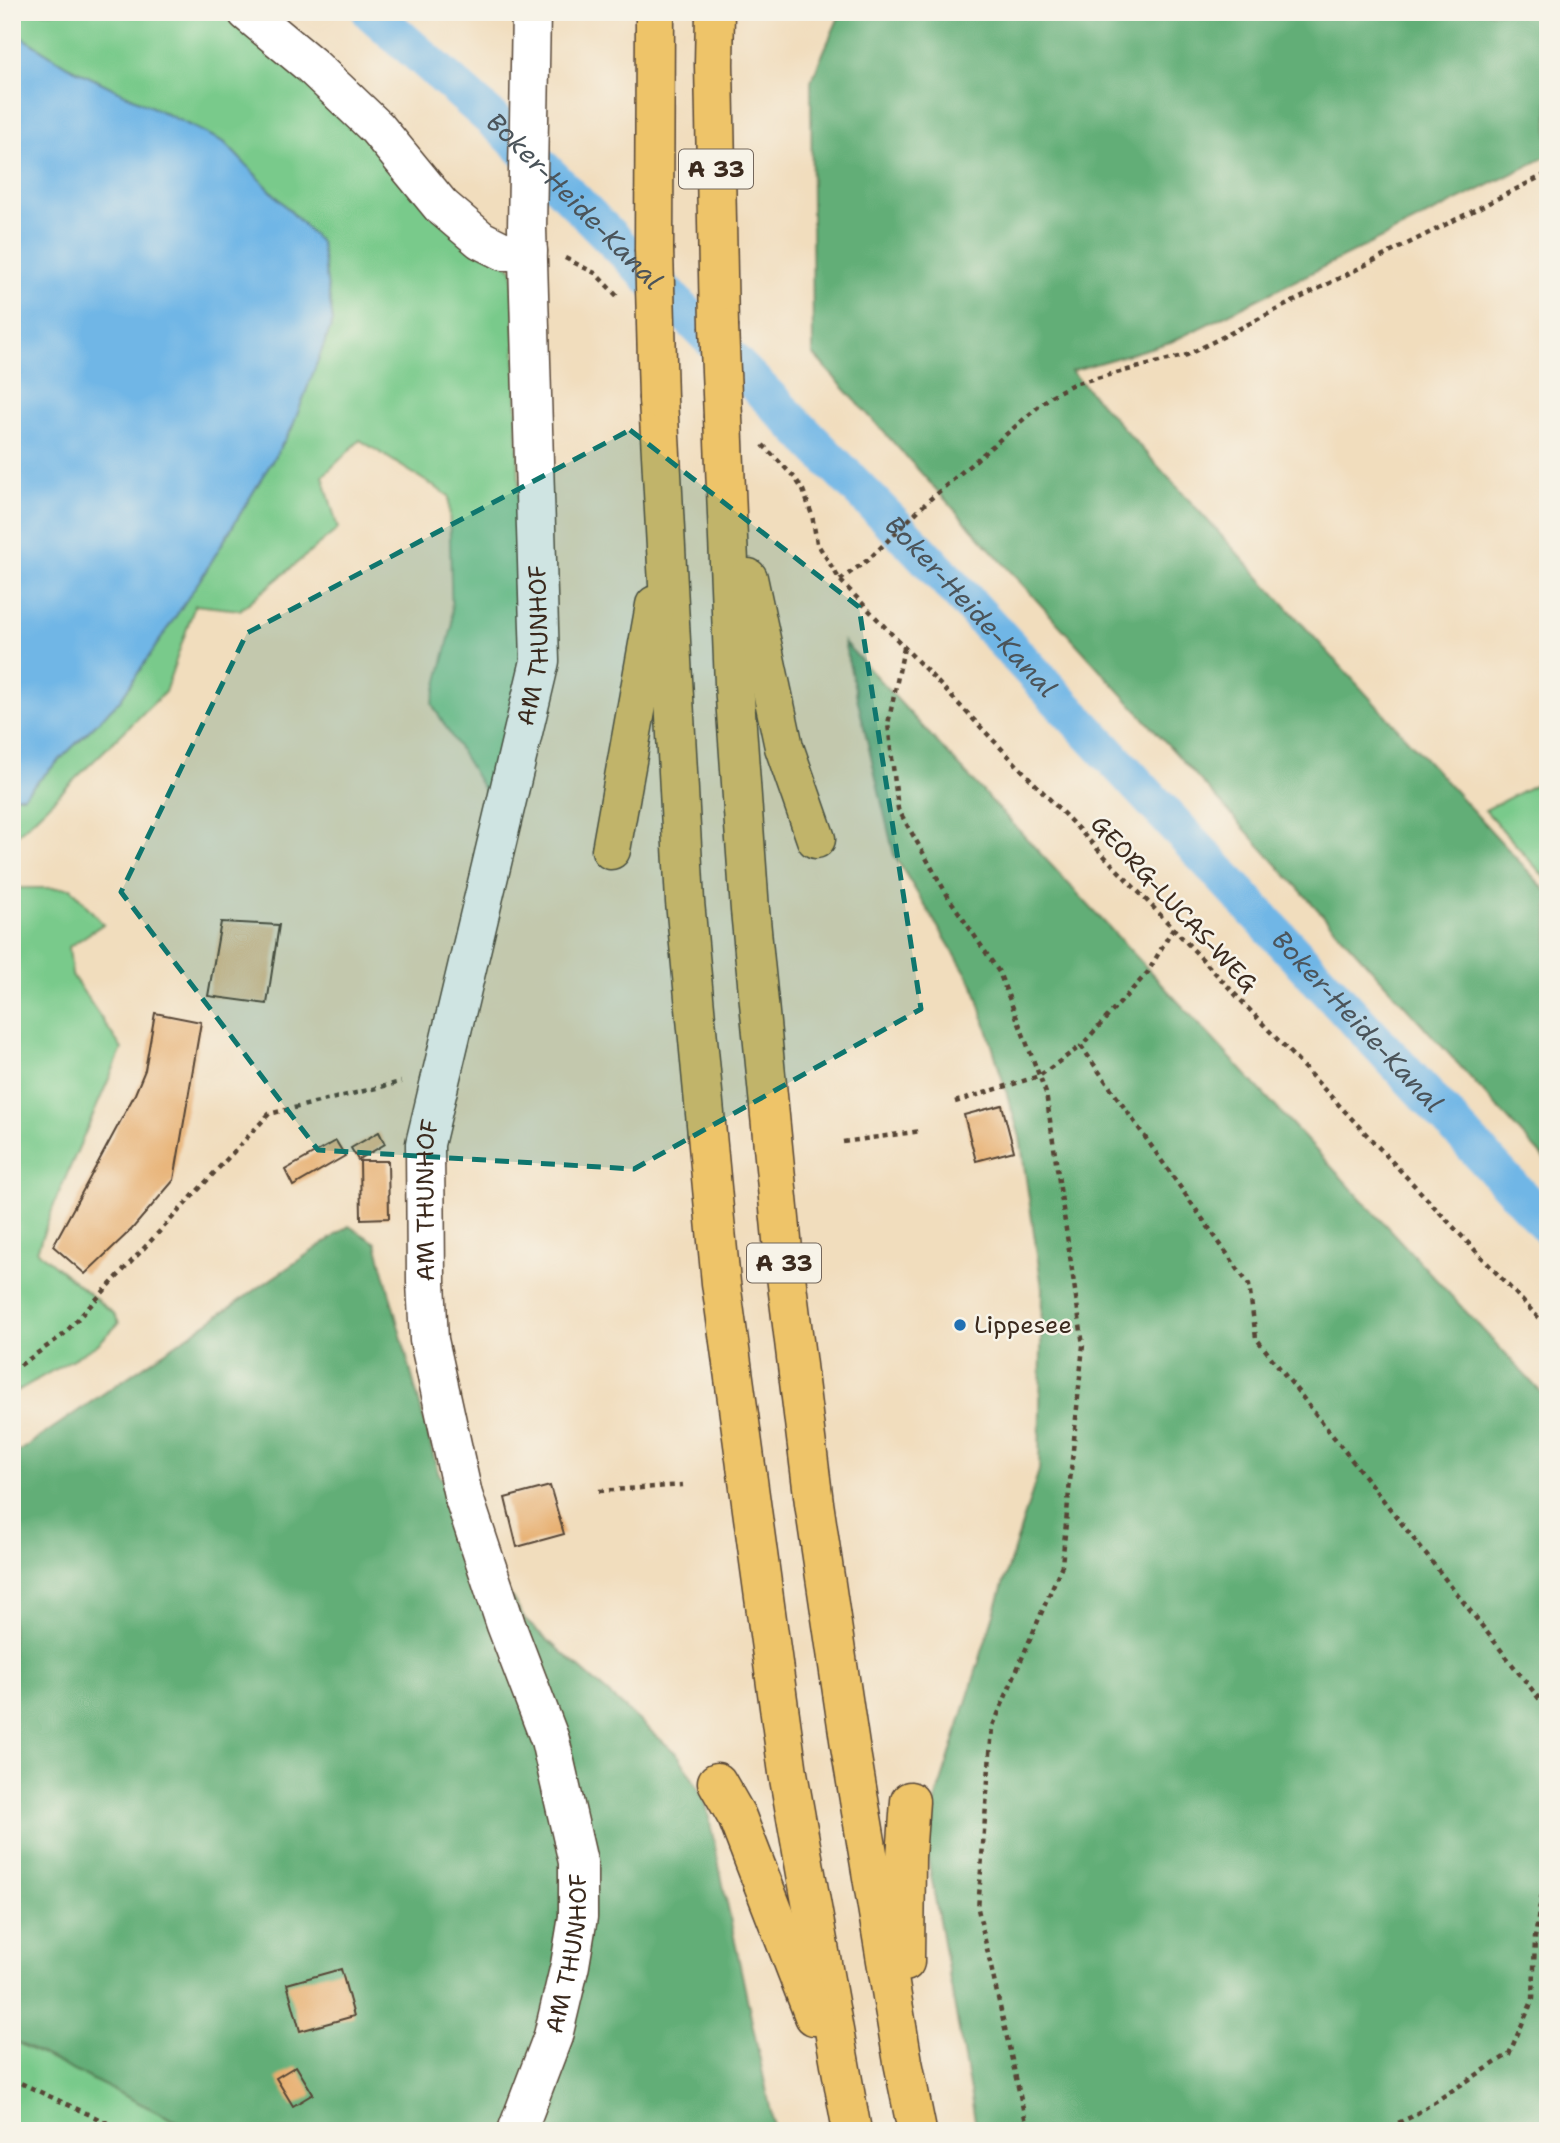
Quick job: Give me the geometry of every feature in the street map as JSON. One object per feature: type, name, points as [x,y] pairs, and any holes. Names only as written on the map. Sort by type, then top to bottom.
[{"type":"highway","name":"A 33","points":[[655,12],[653,249],[658,399],[685,902],[721,1283],[788,1773],[852,2131]]},
{"type":"highway","name":"A 33","points":[[715,12],[719,326],[734,684],[750,910],[783,1260],[814,1503],[850,1746],[917,2131]]},
{"type":"highway","points":[[723,458],[783,747],[816,839]]},
{"type":"highway","points":[[611,850],[666,545]]},
{"type":"highway","points":[[717,1782],[737,1817],[844,2092]]},
{"type":"highway","points":[[903,2062],[906,1857],[910,1801]]},
{"type":"street","points":[[247,12],[312,66],[377,128],[441,206],[481,240],[503,251],[528,251]]},
{"type":"street","name":"AM THUNHOF","points":[[517,2131],[553,2036],[570,1965],[578,1917],[578,1863],[550,1740],[506,1625],[463,1495],[429,1340],[425,1144],[540,661],[528,251],[531,12]]},
{"type":"path","points":[[840,580],[869,559],[928,501],[1051,396],[1073,384],[1186,355],[1548,173]]},
{"type":"path","name":"GEORG-LUCAS-WEG","points":[[803,489],[817,542],[840,580],[1173,928],[1548,1328]]},
{"type":"path","points":[[904,647],[888,724],[898,809],[949,898],[999,972],[1046,1093],[1083,1345],[1062,1565],[992,1728],[978,1909],[1028,2131]]},
{"type":"path","points":[[955,1102],[1039,1076],[1081,1046],[1148,972],[1173,928]]},
{"type":"path","points":[[1081,1046],[1249,1285],[1256,1338],[1548,1710]]},
{"type":"path","points":[[12,1371],[63,1335],[269,1114],[441,1072]]},
{"type":"path","points":[[843,1142],[921,1130]]},
{"type":"path","points":[[599,1491],[683,1485]]},
{"type":"path","points":[[1380,2131],[1411,2117],[1509,2054],[1533,1999],[1535,1938],[1548,1855]]},
{"type":"path","points":[[12,2079],[125,2131]]},
{"type":"highlighted area","points":[[630,430],[859,607],[921,1009],[634,1169],[318,1150],[121,892],[247,633]]},
{"type":"green space","points":[[12,12],[231,12],[513,270],[524,657],[493,805],[432,704],[452,627],[449,496],[360,440],[323,476],[338,529],[240,610],[195,605],[165,692],[12,840],[12,796],[23,796],[120,700],[205,572],[292,428],[321,243],[224,142],[67,66],[12,31]]},
{"type":"green space","points":[[841,12],[1548,12],[1548,156],[1171,342],[1071,371],[1548,893],[1548,1163],[813,354],[811,81]]},
{"type":"green space","points":[[844,642],[1548,1400],[1548,2125],[1541,2126],[1540,2131],[977,2131],[924,1837],[1039,1470],[1042,1288],[1020,1137],[974,986],[894,855]]},
{"type":"green space","points":[[1548,778],[1548,881],[1485,810]]},
{"type":"green space","points":[[12,888],[71,888],[103,924],[69,947],[72,975],[122,1049],[57,1197],[37,1251],[115,1315],[119,1323],[97,1345],[12,1394]]},
{"type":"green space","points":[[349,1226],[376,1243],[438,1472],[525,1620],[678,1755],[705,1799],[775,2131],[196,2131],[12,2040],[12,1456]]},
{"type":"green space","points":[[12,2040],[196,2131],[12,2131]]},
{"type":"water","points":[[12,31],[67,66],[224,142],[321,243],[333,321],[292,428],[205,572],[120,700],[23,796],[12,796]]},
{"type":"building","points":[[221,922],[279,925],[267,1004],[208,996]]},
{"type":"building","points":[[155,1013],[201,1022],[174,1180],[132,1229],[85,1274],[53,1246],[135,1094],[145,1070]]},
{"type":"building","points":[[1002,1105],[1014,1151],[976,1161],[964,1115]]},
{"type":"building","points":[[379,1132],[385,1144],[358,1160],[351,1148]]},
{"type":"building","points":[[336,1141],[345,1156],[293,1186],[285,1170]]},
{"type":"building","points":[[360,1161],[388,1161],[389,1218],[361,1219]]},
{"type":"building","points":[[550,1486],[564,1534],[517,1547],[505,1498]]},
{"type":"building","points":[[341,1969],[354,2016],[300,2031],[287,1984]]},
{"type":"building","points":[[296,2066],[313,2094],[293,2106],[276,2078]]},
{"type":"waterway","name":"Boker-Heide-Kanal","points":[[371,12],[509,134],[920,551],[1548,1226]]},
{"type":"place","name":"Lippesee","points":[[960,1325]]}]
